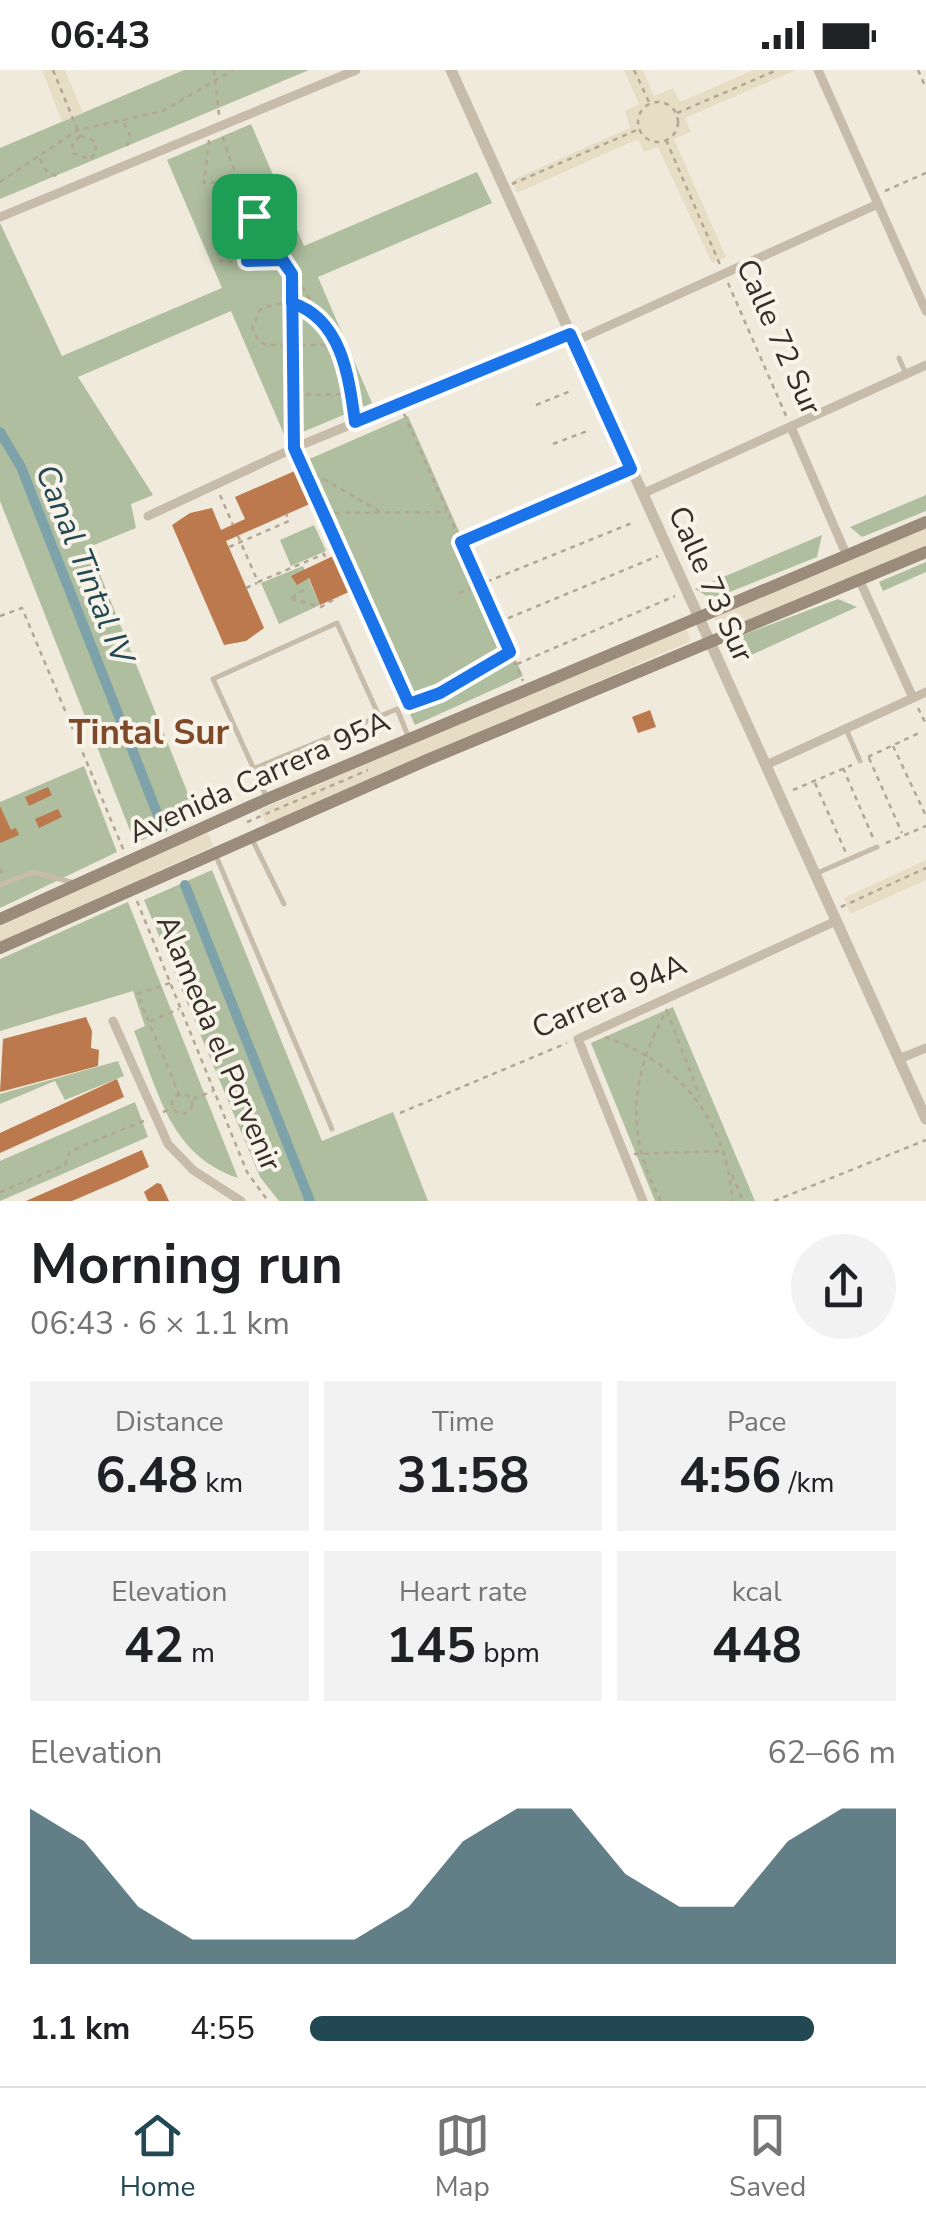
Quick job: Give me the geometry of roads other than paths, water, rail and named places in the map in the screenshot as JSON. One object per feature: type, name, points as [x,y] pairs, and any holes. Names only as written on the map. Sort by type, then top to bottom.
[{"type":"main road","name":"Avenida Carrera 95A","points":[[0,920],[260,802],[926,522]]},
{"type":"main road","name":"Avenida Carrera 95A","points":[[0,948],[709,640],[926,552]]},
{"type":"main road","points":[[260,802],[254,822],[266,830]]},
{"type":"main road","points":[[215,822],[225,830],[219,850]]},
{"type":"street","points":[[0,217],[356,70]]},
{"type":"street","name":"Calle 73 Sur","points":[[450,70],[926,1119]]},
{"type":"street","points":[[818,70],[926,311]]},
{"type":"street","points":[[148,516],[355,422],[724,274],[876,200]]},
{"type":"street","points":[[642,494],[926,366]]},
{"type":"street","name":"Calle 72 Sur","points":[[791,427],[846,554]]},
{"type":"street","points":[[859,579],[914,698]]},
{"type":"street","points":[[766,766],[926,692]]},
{"type":"street","name":"Carrera 94A","points":[[643,1201],[578,1039],[665,1005],[834,916]]},
{"type":"street","points":[[113,1022],[154,1116],[184,1163],[240,1201]]},
{"type":"street","points":[[899,1060],[926,1048]]},
{"type":"lane","points":[[899,358],[906,374]]},
{"type":"lane","points":[[260,802],[254,769],[213,679],[337,624],[379,716]]},
{"type":"lane","points":[[254,769],[397,709],[409,738]]},
{"type":"lane","points":[[846,728],[860,761]]},
{"type":"lane","points":[[251,836],[284,904]]},
{"type":"lane","points":[[815,874],[877,847]]},
{"type":"lane","points":[[219,850],[332,1129]]},
{"type":"lane","points":[[0,885],[32,872],[78,884]]},
{"type":"lane","points":[[902,1104],[916,1098]]},
{"type":"waterway","name":"Canal Tintal IV","points":[[0,432],[21,467],[163,828]]},
{"type":"waterway","name":"Canal Tintal IV","points":[[185,885],[310,1201]]},
{"type":"district","name":"Tintal Sur","points":[[149,732]]}]
